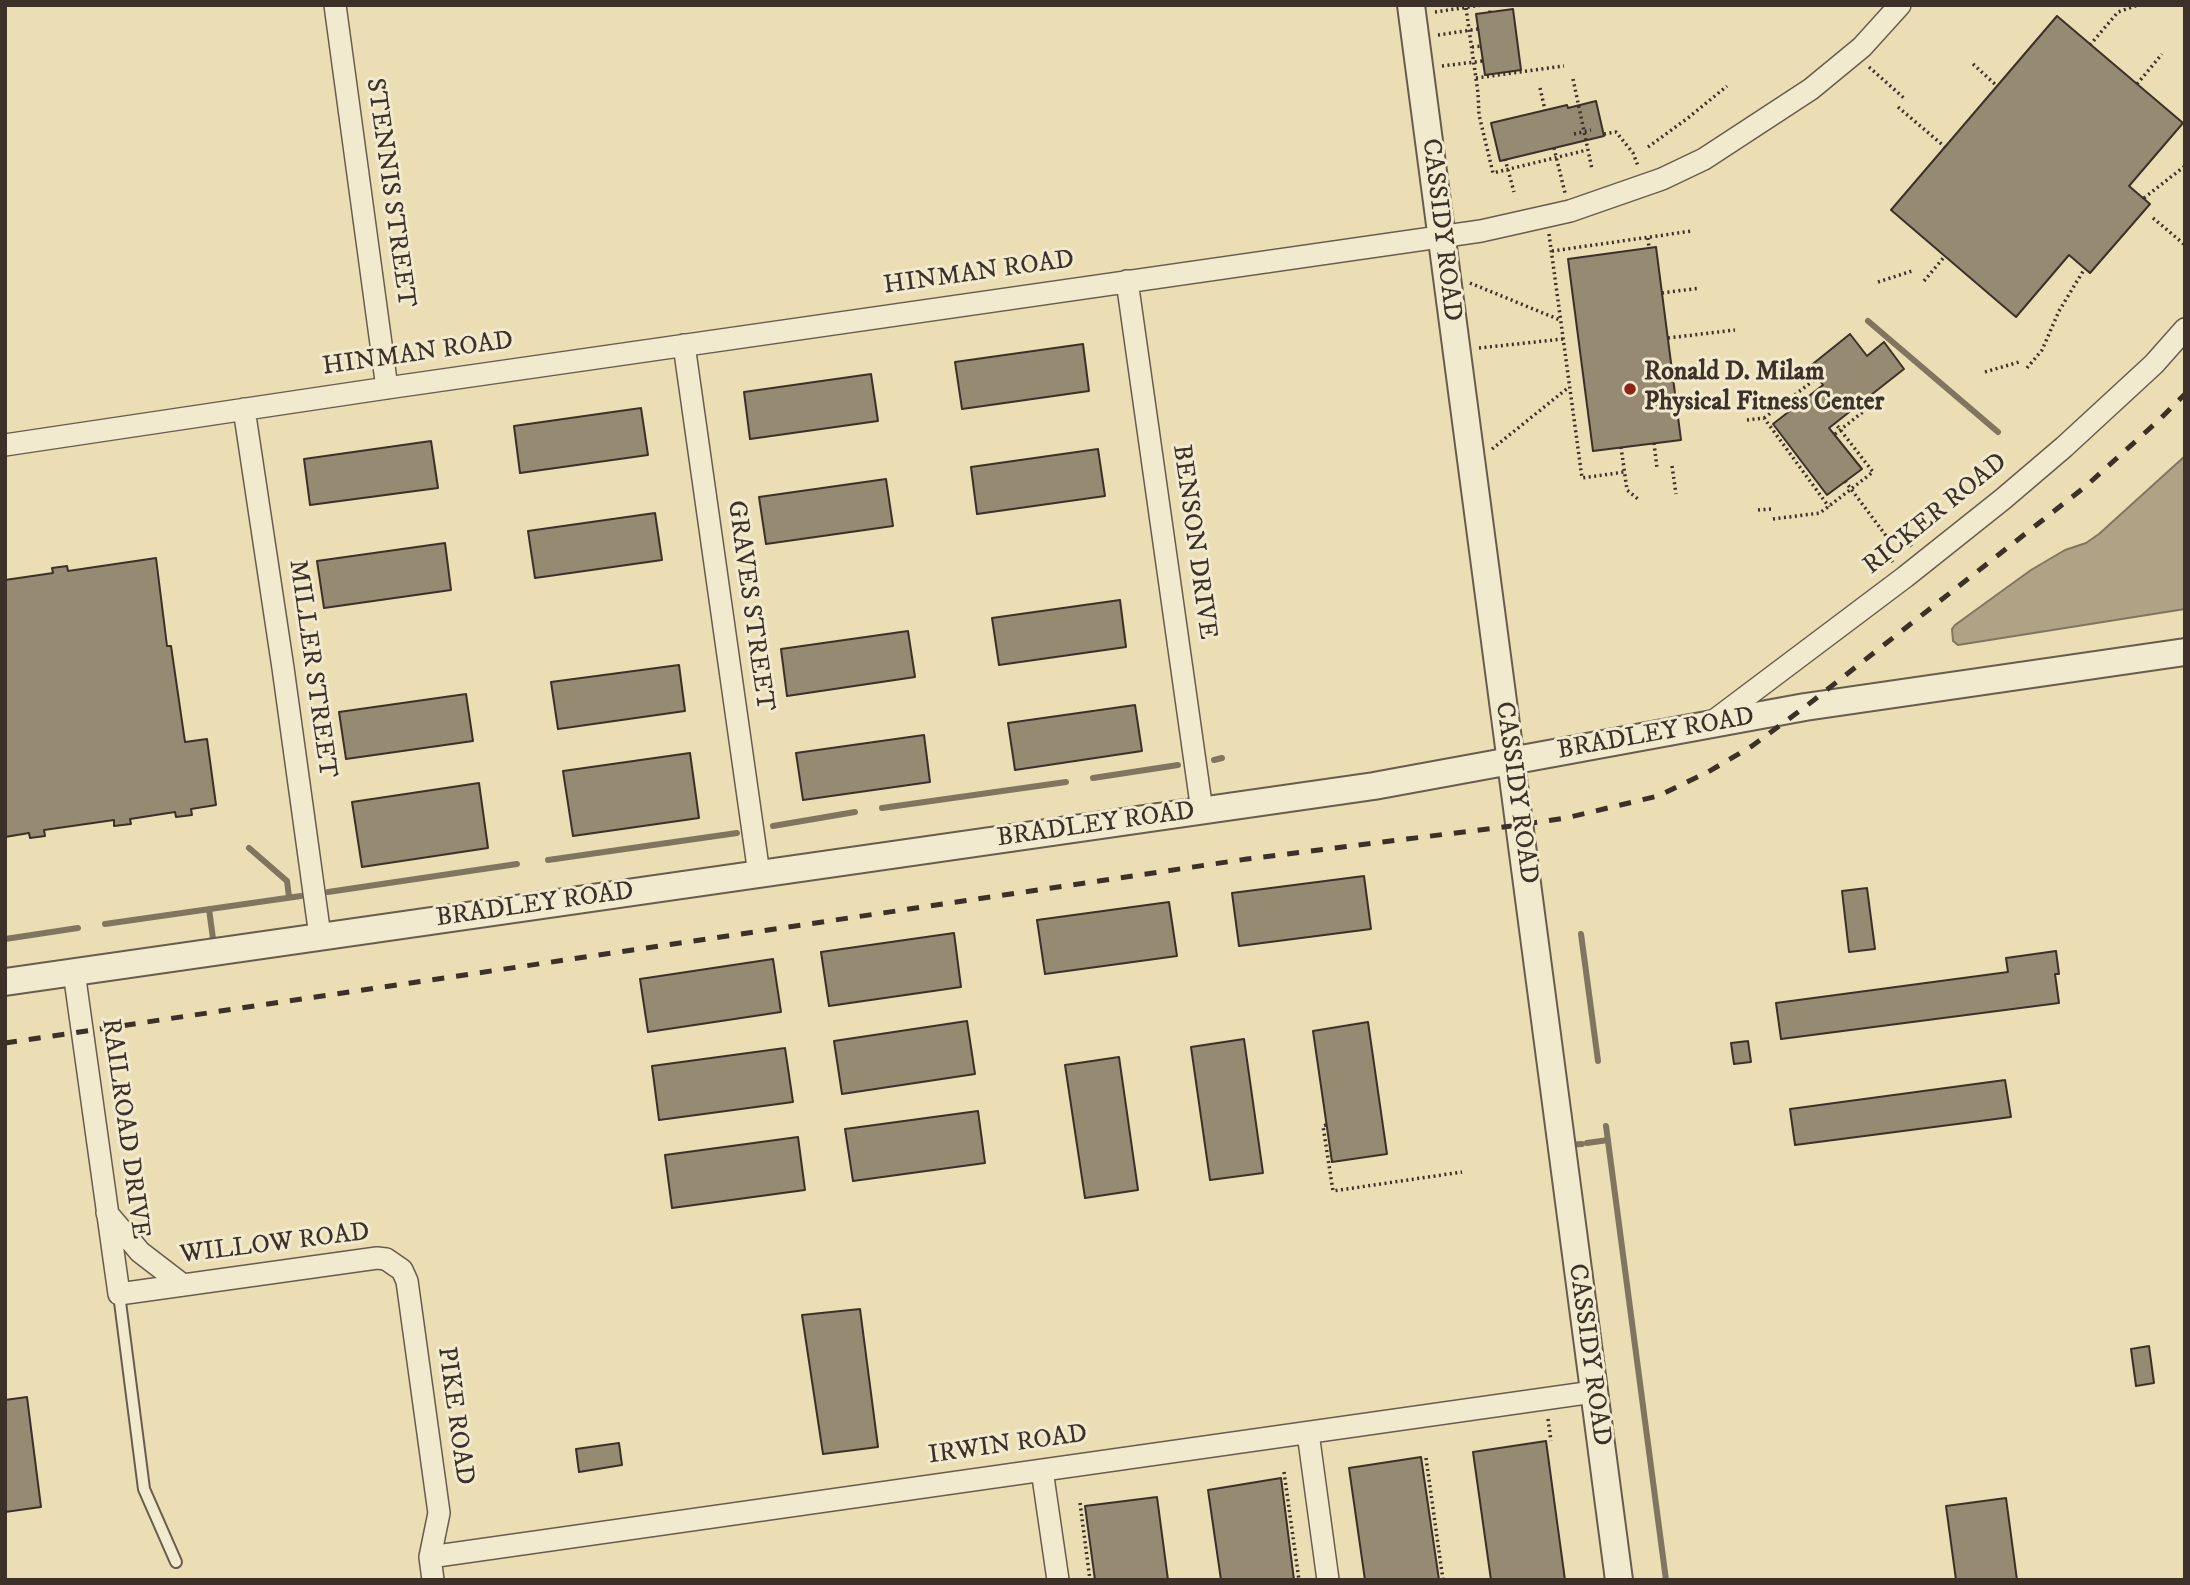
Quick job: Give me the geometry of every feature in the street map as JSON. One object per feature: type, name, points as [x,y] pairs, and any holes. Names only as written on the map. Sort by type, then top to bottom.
[{"type":"street","name":"STENNIS STREET","points":[[335,5],[387,388]]},
{"type":"street","name":"HINMAN ROAD","points":[[5,445],[1481,231],[1570,211],[1654,182],[1704,159],[1811,89],[1854,54],[1900,5]]},
{"type":"street","name":"CASSIDY ROAD","points":[[1413,20],[1619,1580]]},
{"type":"street","name":"BENSON DRIVE","points":[[1127,281],[1202,811]]},
{"type":"street","name":"RICKER ROAD","points":[[1707,726],[1905,577],[2003,499],[2154,364],[2185,329]]},
{"type":"street","name":"GRAVES STREET","points":[[684,345],[759,874]]},
{"type":"street","name":"MILLER STREET","points":[[244,409],[320,936]]},
{"type":"street","name":"BRADLEY ROAD","points":[[5,982],[1374,786],[1805,708],[2185,652]]},
{"type":"street","name":"RAILROAD DRIVE","points":[[74,972],[119,1294]]},
{"type":"street","points":[[107,1213],[140,1252],[183,1285]]},
{"type":"street","name":"WILLOW ROAD","points":[[119,1294],[377,1258],[395,1264]]},
{"type":"street","name":"PIKE ROAD","points":[[395,1264],[402,1270],[407,1281],[439,1513],[430,1558],[433,1580]]},
{"type":"street","name":"IRWIN ROAD","points":[[430,1558],[1593,1392]]},
{"type":"street","points":[[1308,1433],[1328,1580]]},
{"type":"street","points":[[1042,1469],[1058,1580]]},
{"type":"lane","points":[[119,1294],[144,1489],[176,1562]]},
{"type":"path","points":[[1413,20],[1482,5]]},
{"type":"path","points":[[1490,5],[1490,12]]},
{"type":"path","points":[[2091,44],[2118,12],[2138,5]]},
{"type":"path","points":[[1466,8],[1479,115],[1493,173],[1587,150]]},
{"type":"path","points":[[1413,20],[1469,31],[1478,29]]},
{"type":"path","points":[[1472,47],[1480,46]]},
{"type":"path","points":[[1854,54],[1905,99]]},
{"type":"path","points":[[2137,84],[2162,54]]},
{"type":"path","points":[[1419,69],[1483,61]]},
{"type":"path","points":[[1973,64],[1997,86]]},
{"type":"path","points":[[1476,78],[1564,66]]},
{"type":"path","points":[[1573,79],[1591,169]]},
{"type":"path","points":[[1648,147],[1727,86]]},
{"type":"path","points":[[1540,88],[1545,110]]},
{"type":"path","points":[[1580,108],[1586,107]]},
{"type":"path","points":[[1898,107],[1945,147]]},
{"type":"path","points":[[1574,134],[1591,130]]},
{"type":"path","points":[[1604,134],[1616,132],[1633,153]]},
{"type":"path","points":[[1553,148],[1570,211]]},
{"type":"path","points":[[1505,159],[1514,192]]},
{"type":"path","points":[[2144,198],[2185,166]]},
{"type":"path","points":[[1547,216],[1582,478],[1624,472]]},
{"type":"path","points":[[2152,218],[2185,245]]},
{"type":"path","points":[[1552,251],[1692,231]]},
{"type":"path","points":[[1648,238],[1649,248]]},
{"type":"path","points":[[1924,281],[1945,256]]},
{"type":"path","points":[[2026,368],[2042,350],[2059,311],[2085,268]]},
{"type":"path","points":[[1878,282],[1912,271]]},
{"type":"path","points":[[1446,272],[1561,320]]},
{"type":"path","points":[[1662,293],[1700,288]]},
{"type":"path","points":[[1668,338],[1735,330]]},
{"type":"path","points":[[1456,351],[1563,339]]},
{"type":"path","points":[[1985,372],[2019,362]]},
{"type":"path","points":[[1747,420],[1764,418],[1818,378]]},
{"type":"path","points":[[1471,467],[1569,387]]},
{"type":"path","points":[[1835,434],[1873,404],[1867,397]]},
{"type":"path","points":[[1764,418],[1829,507]]},
{"type":"path","points":[[1773,519],[1821,513],[1873,472],[1835,423]]},
{"type":"path","points":[[1654,443],[1657,468]]},
{"type":"path","points":[[1621,447],[1627,490],[1638,499]]},
{"type":"path","points":[[1855,460],[1860,456]]},
{"type":"path","points":[[1672,466],[1676,494]]},
{"type":"path","points":[[1845,481],[1890,541]]},
{"type":"path","points":[[1758,510],[1772,509]]},
{"type":"path","points":[[1326,1125],[1333,1191],[1462,1172]]},
{"type":"path","points":[[1548,1417],[1551,1441]]},
{"type":"path","points":[[1426,1458],[1443,1580]]},
{"type":"path","points":[[1284,1472],[1299,1580]]},
{"type":"path","points":[[1080,1503],[1090,1580]]},
{"type":"shaded area","points":[[2185,456],[2185,609],[1958,645],[1953,641],[1952,629],[1955,625],[2031,570],[2099,534]]},
{"type":"building","points":[[1513,9],[1521,70],[1485,75],[1476,14]]},
{"type":"building","points":[[2057,16],[2183,123],[2129,186],[2150,204],[2090,273],[2069,255],[2016,317],[1891,210]]},
{"type":"building","points":[[1596,101],[1604,136],[1500,161],[1491,123]]},
{"type":"building","name":"Ronald D. Milam Physical Fitness Center","points":[[1656,247],[1681,440],[1593,451],[1568,259]]},
{"type":"building","points":[[1850,334],[1867,356],[1884,342],[1904,369],[1829,428],[1862,469],[1827,495],[1773,424],[1823,385],[1809,367]]},
{"type":"building","points":[[1083,344],[1089,391],[962,409],[955,362]]},
{"type":"building","points":[[871,374],[878,421],[750,439],[744,392]]},
{"type":"building","points":[[641,408],[648,455],[520,473],[514,426]]},
{"type":"building","points":[[431,441],[438,488],[310,505],[304,459]]},
{"type":"building","points":[[1098,449],[1105,496],[977,514],[971,467]]},
{"type":"building","points":[[886,479],[893,526],[766,544],[759,497]]},
{"type":"building","points":[[655,513],[662,560],[535,578],[528,531]]},
{"type":"building","points":[[445,543],[451,590],[324,608],[317,561]]},
{"type":"building","points":[[156,558],[167,646],[171,646],[185,742],[207,739],[216,805],[191,809],[192,815],[176,817],[175,812],[130,819],[131,824],[114,826],[114,820],[44,830],[45,836],[30,838],[29,833],[5,837],[5,580],[53,573],[52,568],[67,566],[68,571]]},
{"type":"building","points":[[1120,600],[1126,647],[999,665],[992,618]]},
{"type":"building","points":[[908,631],[915,677],[787,696],[781,649]]},
{"type":"building","points":[[679,665],[685,711],[558,729],[551,682]]},
{"type":"building","points":[[466,694],[473,741],[346,759],[339,712]]},
{"type":"building","points":[[1135,705],[1142,751],[1015,770],[1008,723]]},
{"type":"building","points":[[924,735],[930,782],[803,800],[796,753]]},
{"type":"building","points":[[690,753],[699,818],[573,836],[563,771]]},
{"type":"building","points":[[479,783],[488,848],[362,867],[352,802]]},
{"type":"building","points":[[1364,876],[1371,929],[1239,946],[1232,893]]},
{"type":"building","points":[[1867,888],[1875,949],[1849,952],[1842,891]]},
{"type":"building","points":[[1169,902],[1177,956],[1045,974],[1037,920]]},
{"type":"building","points":[[954,933],[961,987],[829,1006],[821,952]]},
{"type":"building","points":[[2056,951],[2059,974],[2055,974],[2059,1003],[1781,1039],[1776,1003],[2008,972],[2006,958]]},
{"type":"building","points":[[773,959],[781,1012],[648,1032],[640,979]]},
{"type":"building","points":[[967,1021],[975,1074],[842,1094],[834,1041]]},
{"type":"building","points":[[1368,1022],[1387,1154],[1332,1162],[1313,1031]]},
{"type":"building","points":[[1244,1039],[1263,1173],[1210,1180],[1191,1047]]},
{"type":"building","points":[[1748,1041],[1751,1062],[1734,1064],[1731,1043]]},
{"type":"building","points":[[785,1048],[793,1102],[659,1120],[652,1066]]},
{"type":"building","points":[[1119,1057],[1138,1190],[1085,1198],[1065,1065]]},
{"type":"building","points":[[2005,1080],[2011,1117],[1795,1145],[1790,1109]]},
{"type":"building","points":[[978,1111],[985,1163],[853,1181],[845,1129]]},
{"type":"building","points":[[798,1137],[805,1190],[672,1208],[665,1155]]},
{"type":"building","points":[[860,1309],[878,1447],[823,1454],[802,1315]]},
{"type":"building","points":[[2149,1346],[2154,1383],[2136,1386],[2131,1349]]},
{"type":"building","points":[[27,1397],[41,1507],[5,1512],[5,1400]]},
{"type":"building","points":[[1546,1441],[1565,1580],[1491,1580],[1473,1452]]},
{"type":"building","points":[[619,1443],[622,1465],[579,1472],[576,1449]]},
{"type":"building","points":[[1421,1457],[1439,1580],[1365,1580],[1349,1468]]},
{"type":"building","points":[[1281,1478],[1294,1580],[1221,1580],[1208,1490]]},
{"type":"building","points":[[1157,1497],[1168,1580],[1095,1580],[1085,1506]]},
{"type":"building","points":[[2006,1498],[2017,1580],[1956,1580],[1946,1506]]},
{"type":"waterway","points":[[1868,321],[1998,432]]},
{"type":"waterway","points":[[1214,760],[1222,758]]},
{"type":"waterway","points":[[1093,778],[1178,765]]},
{"type":"waterway","points":[[882,808],[1066,782]]},
{"type":"waterway","points":[[773,826],[855,812]]},
{"type":"waterway","points":[[548,860],[737,833]]},
{"type":"waterway","points":[[249,848],[287,881],[289,897]]},
{"type":"waterway","points":[[328,892],[517,864]]},
{"type":"waterway","points":[[105,924],[301,896]]},
{"type":"waterway","points":[[209,909],[214,946]]},
{"type":"waterway","points":[[5,939],[78,928]]},
{"type":"waterway","points":[[1581,934],[1598,1061]]},
{"type":"waterway","points":[[1606,1126],[1666,1580]]},
{"type":"waterway","points":[[1587,1143],[1608,1140]]},
{"type":"waterway","points":[[1566,1145],[1582,1144]]},
{"type":"railway","points":[[5,1043],[1247,859],[1566,818],[1658,796],[1708,772],[1752,746],[1805,707],[2086,486],[2185,394]]},
{"type":"place","name":"Ronald D. Milam Physical Fitness Center","points":[[1630,389]]}]
